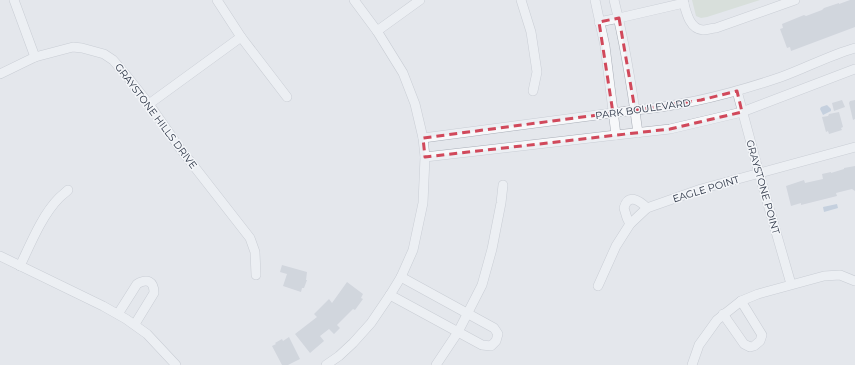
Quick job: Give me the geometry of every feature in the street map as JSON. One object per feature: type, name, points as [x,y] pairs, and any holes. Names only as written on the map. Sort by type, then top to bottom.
[{"type":"street","points":[[14,0],[36,57]]},
{"type":"street","points":[[217,0],[241,37],[287,97]]},
{"type":"street","points":[[326,365],[339,356],[371,323],[390,294],[413,250],[423,203],[425,157],[423,138],[415,104],[403,73],[377,31],[354,0]]},
{"type":"street","points":[[377,31],[420,0]]},
{"type":"street","points":[[521,0],[531,32],[537,72],[533,91]]},
{"type":"street","points":[[595,0],[605,46],[616,134]]},
{"type":"street","points":[[614,0],[628,66],[638,133]]},
{"type":"street","points":[[600,22],[684,2],[690,22],[696,28],[703,30],[716,28],[795,0]]},
{"type":"street","points":[[149,104],[241,37]]},
{"type":"street","name":"GRAYSTONE HILLS DRIVE","points":[[0,74],[36,57],[73,47],[88,49],[104,54],[113,60],[149,104],[178,147],[250,238],[255,252],[256,275]]},
{"type":"street","name":"PARK BOULEVARD","points":[[423,138],[659,108],[694,102],[781,77],[855,48]]},
{"type":"street","points":[[425,157],[670,129],[742,112],[855,69]]},
{"type":"street","name":"GRAYSTONE POINT","points":[[737,90],[791,284]]},
{"type":"street","name":"EAGLE POINT","points":[[598,286],[616,246],[630,224],[647,208],[701,189],[855,147]]},
{"type":"street","points":[[436,365],[458,332],[482,285],[492,249],[503,185]]},
{"type":"street","points":[[20,266],[38,229],[52,207],[68,190]]},
{"type":"street","points":[[630,224],[624,208],[627,201],[631,199],[636,200],[647,208]]},
{"type":"street","points":[[0,256],[103,306],[135,324],[147,334],[176,365]]},
{"type":"street","points":[[692,365],[699,345],[717,320],[741,302],[758,294],[824,276],[840,275],[855,281]]},
{"type":"street","points":[[390,294],[482,345],[491,346],[496,341],[498,334],[494,328],[400,277]]},
{"type":"street","points":[[118,314],[137,284],[142,281],[151,283],[154,288],[154,293],[135,324]]},
{"type":"street","points":[[723,314],[744,344],[750,347],[754,346],[760,341],[762,335],[741,302]]},
{"type":"highlighted area","points":[[619,18],[635,110],[701,100],[737,91],[742,112],[670,129],[425,157],[423,138],[613,113],[599,22]]},
{"type":"green space","points":[[692,0],[760,0],[701,18],[696,16]]},
{"type":"water","points":[[827,105],[831,111],[823,115],[820,109],[821,107]]},
{"type":"water","points":[[837,204],[838,208],[824,212],[823,207]]},
{"type":"building","points":[[850,0],[855,0],[855,27],[791,51],[790,47],[787,48],[780,29],[783,28],[782,24]]},
{"type":"building","points":[[842,100],[845,107],[834,111],[832,103]]},
{"type":"building","points":[[855,100],[855,119],[853,120],[849,103],[850,101]]},
{"type":"building","points":[[839,112],[843,127],[841,128],[842,130],[829,134],[828,131],[826,132],[822,117]]},
{"type":"building","points":[[855,166],[855,191],[852,189],[836,193],[837,196],[791,206],[786,186],[804,180],[805,183],[823,179],[822,174]]},
{"type":"building","points":[[282,265],[307,272],[307,280],[301,292],[283,286],[287,274],[280,272]]},
{"type":"building","points":[[347,282],[363,294],[361,298],[363,299],[355,310],[353,309],[337,325],[340,328],[334,334],[329,329],[320,336],[324,341],[310,353],[295,334],[317,317],[314,314],[329,299],[332,303]]},
{"type":"building","points":[[289,337],[300,359],[288,365],[282,365],[272,346],[282,339],[283,341]]}]
